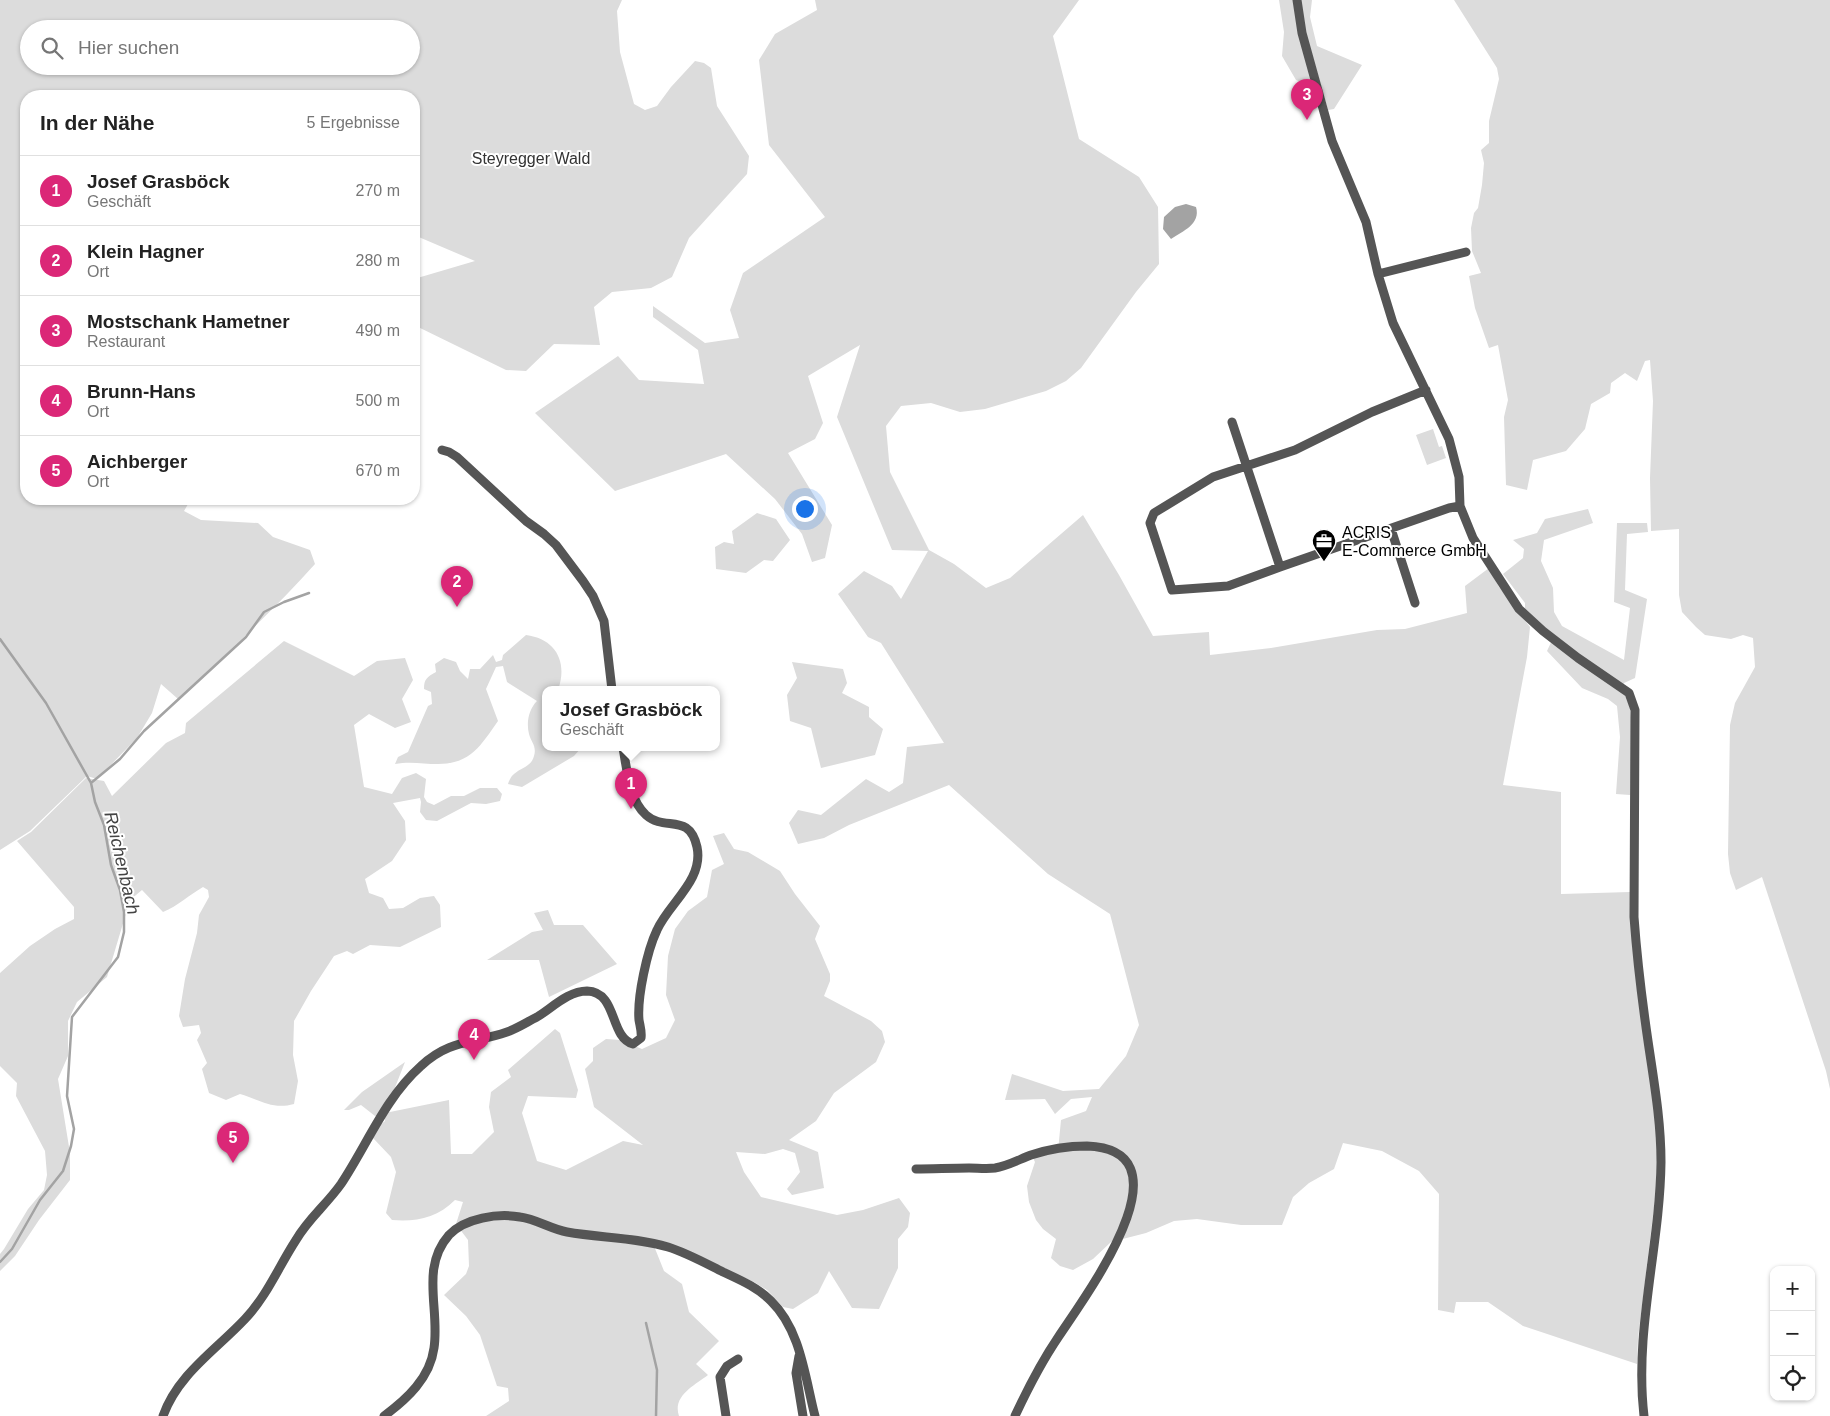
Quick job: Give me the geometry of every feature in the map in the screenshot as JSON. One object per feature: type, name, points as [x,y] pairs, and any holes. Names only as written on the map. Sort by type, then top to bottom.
[{"type":"street","points":[[1297,0],[1302,33],[1326,124],[1366,222],[1378,274],[1393,322],[1449,439],[1458,477],[1460,506],[1473,538],[1519,609],[1543,631],[1578,658],[1629,693],[1635,710],[1634,916],[1638,968],[1658,1112],[1661,1163],[1641,1353],[1644,1416]]},
{"type":"street","points":[[1378,274],[1466,252]]},
{"type":"street","points":[[1426,390],[1372,412],[1295,450],[1213,477],[1154,513],[1150,523],[1172,590],[1225,587],[1460,506]]},
{"type":"street","points":[[1232,422],[1280,567]]},
{"type":"street","points":[[442,450],[457,457],[526,521],[544,534],[567,558],[593,596],[604,621],[612,686]]},
{"type":"street","points":[[1390,529],[1415,603]]},
{"type":"street","points":[[164,1416],[183,1380],[257,1305],[302,1229],[328,1201],[352,1166],[392,1100],[420,1066],[448,1046],[499,1034],[522,1026],[558,1002],[583,991],[597,993],[603,997],[609,1005],[624,1038],[628,1042],[633,1044],[641,1038],[640,1004],[653,940],[666,914],[694,874],[697,862],[697,848],[693,836],[681,824],[652,819],[640,808],[630,785],[624,751]]},
{"type":"street","points":[[916,1169],[996,1168],[1059,1148],[1088,1146],[1118,1153],[1132,1169],[1134,1179],[1133,1193],[1129,1210],[1117,1241],[1089,1292],[1040,1367],[1015,1416]]},
{"type":"street","points":[[384,1416],[414,1390],[430,1364],[434,1350],[435,1334],[433,1269],[442,1244],[460,1226],[495,1216],[520,1217],[565,1231],[647,1243],[683,1253],[745,1282],[762,1293],[784,1317],[795,1340],[815,1416]]},
{"type":"street","points":[[799,1353],[796,1373],[803,1416]]},
{"type":"street","points":[[726,1416],[720,1377],[727,1366],[738,1359]]},
{"type":"green space","name":"Steyregger Wald","points":[[0,0],[622,0],[617,11],[620,52],[634,104],[645,110],[657,106],[671,87],[695,61],[704,63],[711,68],[717,106],[749,156],[747,174],[689,238],[672,277],[651,288],[612,292],[594,307],[600,345],[554,344],[526,371],[506,370],[420,328],[420,277],[475,261],[420,238],[420,90],[20,90],[20,505],[188,505],[184,511],[201,520],[258,523],[273,537],[310,550],[315,564],[231,650],[178,699],[161,684],[152,713],[137,738],[97,779],[87,776],[30,831],[0,850]]},
{"type":"green space","points":[[815,0],[1079,0],[1053,36],[1079,139],[1139,177],[1158,207],[1159,264],[1136,292],[1081,368],[1066,381],[1046,391],[985,409],[960,412],[931,403],[901,406],[886,426],[890,472],[929,550],[954,564],[986,588],[1010,578],[1083,515],[1153,636],[1209,632],[1210,655],[1271,648],[1377,630],[1405,629],[1467,613],[1465,586],[1489,568],[1499,587],[1530,627],[1527,657],[1503,785],[1561,792],[1561,894],[1630,892],[1632,942],[1654,1105],[1657,1151],[1656,1191],[1638,1338],[1637,1364],[1523,1326],[1488,1302],[1456,1302],[1454,1313],[1438,1310],[1439,1194],[1419,1171],[1382,1151],[1343,1143],[1334,1169],[1309,1183],[1293,1197],[1282,1225],[1241,1225],[1197,1219],[1174,1221],[1146,1233],[1111,1242],[1093,1259],[1073,1270],[1060,1266],[1051,1258],[1056,1239],[1043,1229],[1036,1220],[1029,1202],[1027,1186],[1035,1162],[1033,1158],[1058,1151],[1061,1120],[1086,1111],[1092,1097],[1071,1099],[1055,1114],[1045,1099],[1005,1100],[1012,1074],[1063,1091],[1099,1089],[1126,1056],[1139,1025],[1110,914],[1048,874],[949,785],[849,825],[824,838],[798,844],[789,823],[798,810],[821,815],[866,779],[889,792],[903,783],[907,747],[944,743],[881,643],[868,637],[838,594],[864,571],[892,586],[901,599],[928,551],[892,550],[837,417],[860,345],[808,376],[823,423],[815,439],[788,453],[832,525],[825,558],[812,562],[802,534],[775,499],[726,454],[615,491],[535,413],[618,356],[639,380],[704,384],[698,350],[653,317],[653,306],[705,343],[739,338],[730,310],[743,273],[825,217],[769,145],[759,60],[775,34],[817,10]]},
{"type":"green space","points":[[1279,0],[1293,0],[1315,88],[1296,80],[1282,56],[1284,32]]},
{"type":"green space","points":[[1300,0],[1312,0],[1310,17],[1317,46],[1362,65],[1334,109],[1328,110],[1301,16]]},
{"type":"green space","points":[[1454,0],[1830,0],[1830,1089],[1826,1071],[1762,877],[1736,890],[1730,873],[1728,854],[1730,725],[1735,703],[1755,667],[1753,638],[1743,635],[1731,639],[1705,635],[1696,627],[1682,612],[1679,595],[1679,529],[1651,531],[1650,478],[1653,401],[1650,360],[1645,361],[1637,381],[1625,373],[1611,383],[1610,393],[1591,404],[1585,429],[1566,451],[1533,460],[1527,490],[1506,485],[1504,417],[1508,400],[1498,345],[1489,348],[1475,308],[1469,276],[1481,273],[1472,251],[1471,228],[1474,213],[1478,208],[1482,185],[1484,163],[1481,150],[1489,143],[1489,121],[1499,79],[1497,68]]},
{"type":"green space","points":[[1433,429],[1439,447],[1442,446],[1446,458],[1427,465],[1416,435]]},
{"type":"green space","points":[[1588,509],[1593,523],[1544,540],[1541,561],[1553,588],[1554,612],[1562,626],[1624,660],[1630,608],[1614,602],[1617,523],[1647,523],[1648,532],[1627,534],[1625,590],[1647,599],[1635,678],[1624,683],[1624,694],[1630,709],[1632,730],[1630,795],[1616,794],[1620,737],[1617,706],[1608,699],[1582,688],[1547,651],[1554,636],[1525,610],[1525,603],[1503,574],[1523,558],[1524,549],[1513,540],[1537,533],[1545,519]]},
{"type":"green space","points":[[757,513],[776,519],[790,540],[773,561],[764,560],[746,573],[716,569],[715,547],[724,542],[734,544],[732,531]]},
{"type":"green space","points":[[526,635],[545,641],[557,654],[561,670],[559,686],[542,686],[542,751],[578,751],[574,756],[522,787],[508,784],[513,775],[533,760],[535,749],[529,734],[528,720],[530,712],[537,701],[507,682],[503,666],[496,667],[486,689],[498,721],[474,752],[459,761],[449,763],[395,764],[398,757],[408,752],[428,706],[432,704],[431,692],[424,689],[424,686],[430,675],[436,672],[435,664],[444,658],[456,662],[460,671],[468,679],[470,669],[480,669],[493,655],[496,662],[502,660],[503,655]]},
{"type":"green space","points":[[284,641],[354,676],[377,661],[405,658],[413,680],[402,699],[411,722],[395,728],[369,714],[354,725],[364,787],[392,794],[402,778],[416,773],[426,779],[424,797],[427,802],[434,805],[451,796],[464,796],[480,788],[497,788],[502,794],[500,801],[486,804],[471,803],[437,821],[426,820],[420,812],[420,798],[393,803],[405,821],[406,840],[392,861],[365,879],[369,893],[383,898],[389,909],[403,908],[420,898],[434,896],[440,905],[441,927],[400,947],[370,945],[353,954],[347,951],[334,956],[294,1021],[293,1055],[298,1081],[294,1104],[280,1106],[267,1104],[240,1094],[226,1100],[209,1093],[202,1069],[207,1063],[197,1040],[201,1033],[199,1025],[183,1027],[179,1016],[185,979],[197,933],[199,915],[209,897],[208,890],[203,887],[174,907],[163,912],[142,890],[130,900],[107,977],[77,1002],[68,1021],[68,1056],[58,1079],[70,1153],[70,1180],[39,1220],[15,1256],[0,1271],[0,1254],[28,1209],[44,1190],[47,1175],[45,1151],[16,1096],[17,1083],[0,1066],[0,973],[30,946],[74,919],[74,907],[17,841],[31,832],[86,778],[104,781],[112,796],[166,743],[185,733],[186,723]]},
{"type":"green space","points":[[792,662],[843,669],[847,683],[842,693],[869,707],[869,717],[883,729],[875,755],[821,768],[811,728],[790,721],[787,695],[797,678]]},
{"type":"green space","points":[[724,833],[734,849],[748,852],[780,871],[820,926],[815,939],[830,974],[830,981],[824,996],[871,1021],[882,1031],[885,1042],[876,1062],[834,1093],[816,1121],[789,1140],[818,1152],[824,1188],[792,1195],[787,1189],[800,1172],[795,1153],[783,1149],[765,1154],[736,1152],[744,1172],[761,1197],[837,1215],[863,1210],[899,1198],[910,1213],[908,1227],[898,1239],[898,1268],[879,1309],[852,1308],[829,1271],[818,1293],[793,1309],[783,1307],[767,1290],[754,1282],[672,1246],[652,1241],[664,1271],[682,1284],[689,1312],[719,1341],[696,1364],[708,1375],[691,1387],[682,1397],[678,1409],[679,1416],[486,1416],[509,1401],[508,1388],[497,1386],[480,1335],[466,1316],[444,1295],[466,1274],[469,1266],[468,1240],[456,1224],[463,1202],[455,1200],[441,1211],[426,1218],[392,1220],[386,1213],[396,1172],[391,1157],[373,1138],[378,1127],[385,1121],[384,1114],[375,1116],[361,1105],[344,1110],[362,1092],[405,1062],[385,1113],[449,1100],[451,1154],[472,1154],[494,1132],[489,1107],[491,1092],[511,1077],[508,1070],[555,1029],[560,1033],[578,1090],[576,1098],[528,1096],[522,1113],[537,1161],[566,1170],[623,1141],[643,1145],[594,1107],[585,1069],[593,1061],[593,1048],[606,1039],[620,1040],[642,1049],[666,1038],[675,1020],[666,995],[668,956],[675,929],[688,911],[707,897],[712,870],[724,864],[713,836]]},
{"type":"green space","points":[[548,910],[554,925],[583,925],[617,964],[549,997],[539,960],[487,960],[532,932],[543,930],[534,913]]},
{"type":"shaded area","points":[[1186,204],[1196,207],[1196,218],[1186,230],[1171,239],[1163,229],[1164,217],[1175,207]]},
{"type":"waterway","points":[[91,783],[120,759],[144,731],[246,637],[264,612],[309,593]]},
{"type":"waterway","name":"Reichenbach","points":[[0,639],[46,703],[91,783],[95,802],[104,825],[111,865],[120,890],[124,912],[124,932],[118,957],[72,1017],[67,1096],[74,1129],[63,1171],[40,1200],[12,1249],[0,1262]]},
{"type":"waterway","points":[[646,1323],[657,1370],[656,1416]]},
{"type":"place","name":"Mostschank Hametner","points":[[1307,120]]},
{"type":"place","name":"ACRIS E-Commerce GmbH","points":[[1324,562]]},
{"type":"place","name":"Klein Hagner","points":[[457,607]]},
{"type":"place","name":"Josef Grasböck","points":[[631,809]]},
{"type":"place","name":"Brunn-Hans","points":[[474,1060]]},
{"type":"place","name":"Aichberger","points":[[233,1163]]}]
